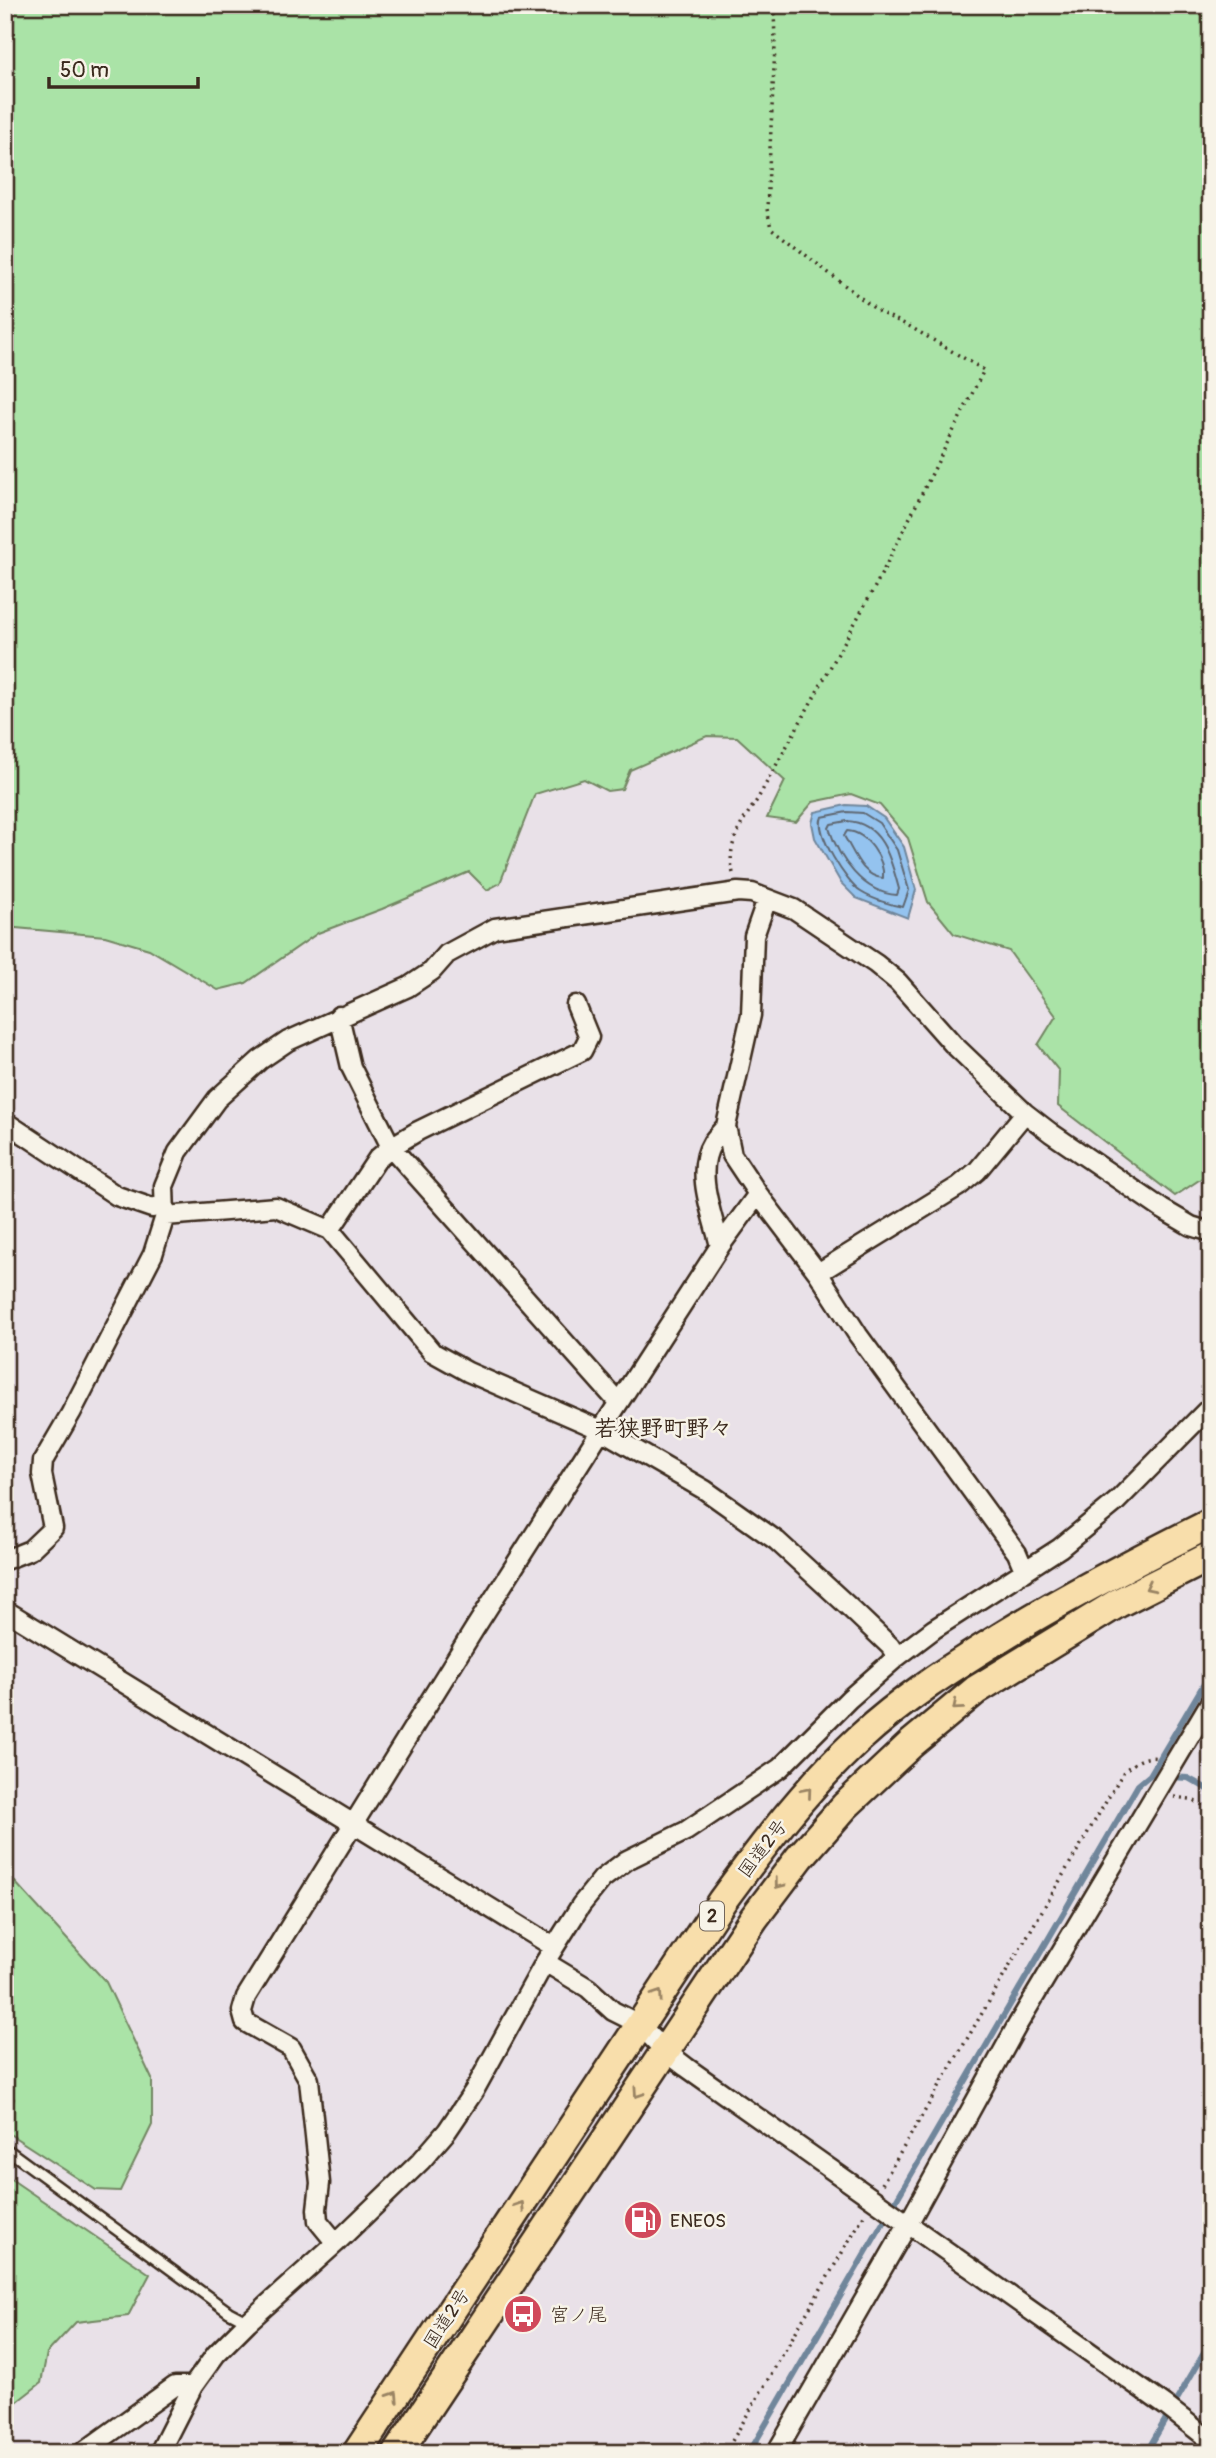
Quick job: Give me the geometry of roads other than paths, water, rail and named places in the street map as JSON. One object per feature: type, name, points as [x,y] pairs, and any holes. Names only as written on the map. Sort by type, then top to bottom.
[{"type":"highway","name":"国道2号","points":[[357,2453],[722,1901],[775,1829],[814,1783],[859,1739],[915,1692],[974,1653],[1059,1602],[1211,1523]]},
{"type":"highway","name":"国道2号","points":[[397,2453],[754,1918],[800,1857],[845,1806],[911,1744],[987,1683],[1118,1603],[1211,1556]]},
{"type":"street","points":[[5,1560],[30,1550],[53,1528],[42,1474],[43,1461],[71,1413],[153,1254],[164,1210],[164,1186],[178,1152],[217,1099],[278,1047],[339,1016],[408,986],[432,971],[447,954],[495,928],[738,892],[752,893],[794,909],[898,982],[953,1044],[1025,1113],[1162,1209],[1191,1227],[1211,1232]]},
{"type":"street","points":[[767,899],[754,936],[751,1015],[726,1126],[732,1156],[1017,1553],[1025,1572]]},
{"type":"street","points":[[330,1230],[378,1158],[391,1147],[418,1131],[583,1051],[589,1037],[576,1005]]},
{"type":"street","points":[[339,1016],[351,1068],[391,1147],[618,1402]]},
{"type":"street","points":[[818,1273],[959,1186],[977,1171],[1025,1113]]},
{"type":"street","points":[[7,1126],[117,1196],[152,1208],[276,1207],[330,1230],[432,1352],[468,1372],[601,1430],[705,1490],[777,1541],[890,1646],[898,1657]]},
{"type":"street","points":[[720,1246],[705,1181],[706,1160],[711,1144],[726,1126]]},
{"type":"street","points":[[336,2243],[318,2221],[320,2183],[309,2080],[291,2048],[245,2022],[242,2011],[246,1997],[618,1402],[720,1246],[758,1194]]},
{"type":"street","points":[[159,2453],[192,2386],[216,2354],[421,2161],[447,2131],[474,2091],[550,1954],[581,1905],[602,1879],[627,1860],[686,1831],[780,1768],[849,1699],[898,1657],[976,1601],[1060,1548],[1116,1502],[1209,1411]]},
{"type":"street","points":[[5,1611],[355,1824],[550,1954],[613,2011],[639,2024],[665,2051],[1172,2410],[1211,2441]]},
{"type":"street","points":[[776,2453],[903,2221],[1211,1701]]},
{"type":"street","points":[[82,2453],[175,2386],[192,2386]]},
{"type":"lane","points":[[5,2148],[229,2312],[248,2322]]},
{"type":"water","points":[[846,805],[866,806],[884,818],[904,847],[916,890],[908,918],[856,898],[841,883],[815,838],[812,823],[815,812]]},
{"type":"waterway","points":[[749,2453],[1138,1785],[1150,1775],[1211,1672]]},
{"type":"waterway","points":[[1170,1777],[1188,1778],[1211,1791]]},
{"type":"waterway","points":[[1146,2453],[1211,2341]]},
{"type":"place","name":"ENEOS","points":[[643,2220]]},
{"type":"place","name":"宮ノ尾","points":[[523,2314]]},
{"type":"district","name":"若狭野町野々","points":[[663,1428]]}]
